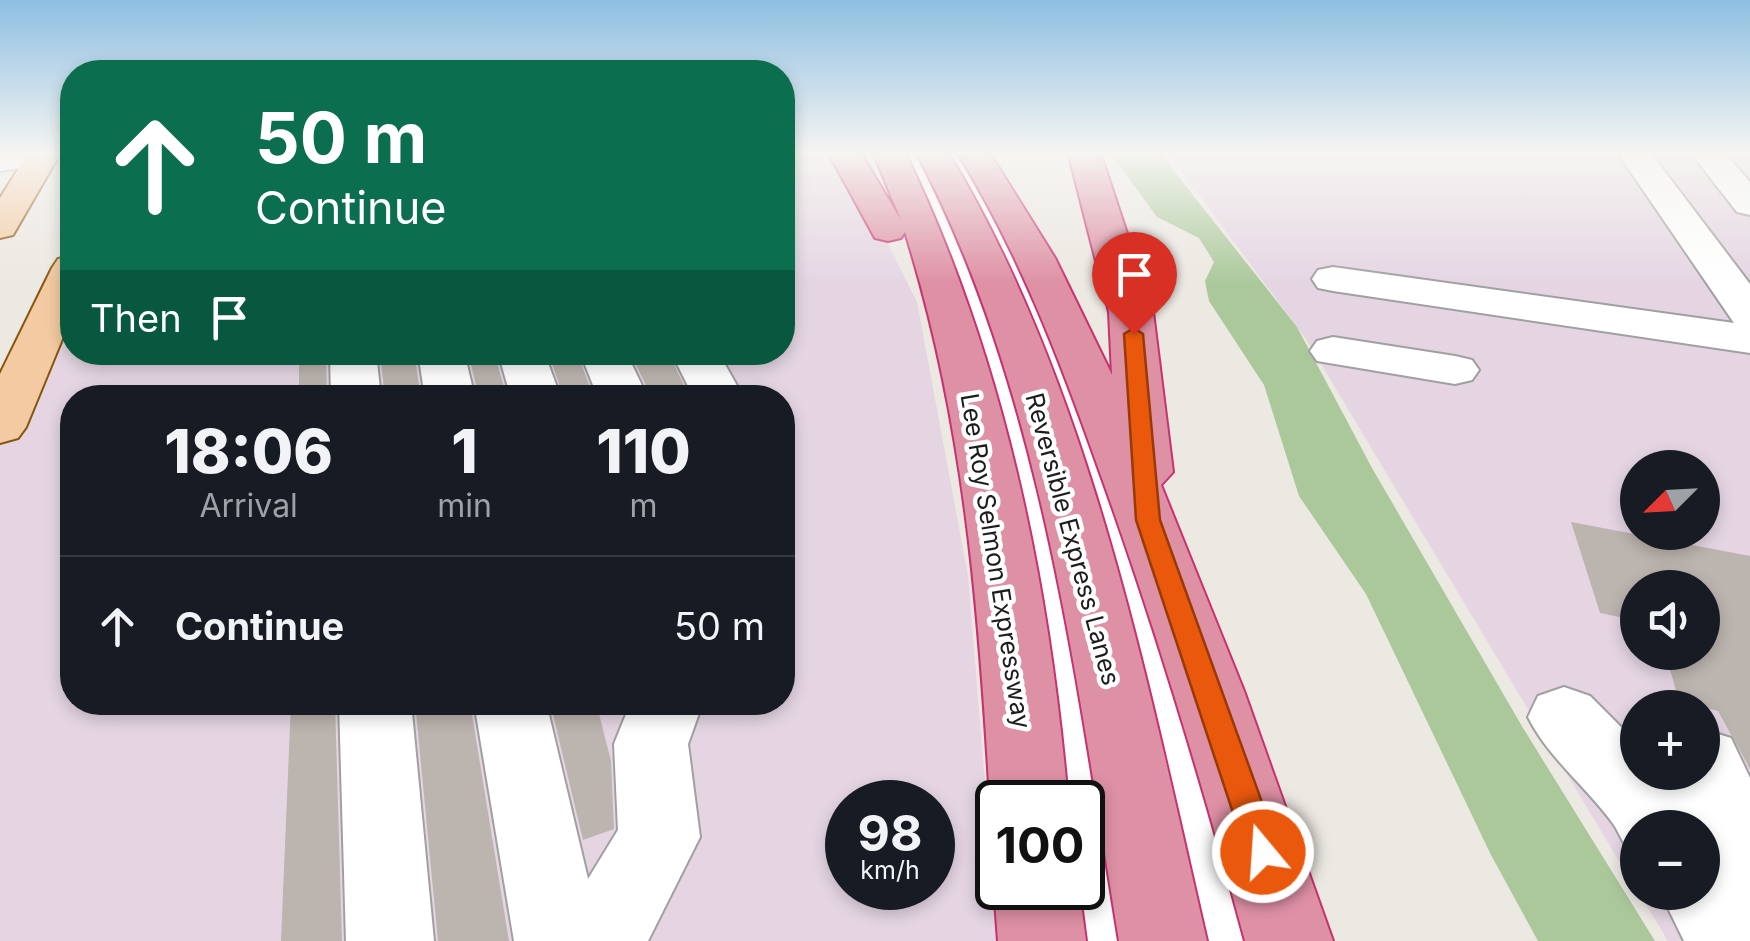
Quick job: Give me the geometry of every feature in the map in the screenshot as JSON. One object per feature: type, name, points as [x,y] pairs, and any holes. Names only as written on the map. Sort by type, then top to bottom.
[{"type":"highway","points":[[871,196],[905,269],[998,538]]},
{"type":"highway","name":"Lee Roy Selmon Expressway","points":[[910,196],[959,339],[998,538],[1026,780]]},
{"type":"highway","name":"Reversible Express Lanes","points":[[956,196],[998,288],[1061,477],[1106,654],[1162,941]]},
{"type":"highway","points":[[999,196],[1069,327],[1148,520],[1197,654],[1289,941]]},
{"type":"highway","points":[[1097,196],[1131,312],[1148,520]]},
{"type":"highway","points":[[1039,910],[1042,941]]},
{"type":"main road","points":[[0,227],[23,196]]},
{"type":"main road","points":[[0,426],[60,294]]},
{"type":"lane","points":[[1665,196],[1750,314]]},
{"type":"lane","points":[[1333,279],[1750,339]]},
{"type":"lane","points":[[1333,351],[1456,370]]},
{"type":"lane","points":[[376,715],[390,941]]},
{"type":"lane","points":[[513,715],[558,941]]},
{"type":"lane","points":[[600,941],[659,837],[652,716]]},
{"type":"lane","points":[[1564,717],[1647,810]]},
{"type":"lane","points":[[1716,790],[1750,868]]},
{"type":"lane","points":[[1713,910],[1733,941]]},
{"type":"shaded area","points":[[795,196],[860,196],[872,212],[917,302],[968,576],[985,780],[975,780],[975,910],[995,910],[998,941],[0,941],[0,422],[60,285],[60,365],[795,365]]},
{"type":"shaded area","points":[[1200,196],[1750,196],[1750,941],[1668,941],[1649,910],[1720,910],[1720,810],[1620,810],[1620,863],[1306,339]]},
{"type":"green space","points":[[1142,196],[1194,196],[1297,327],[1372,468],[1523,728],[1620,885],[1620,910],[1636,910],[1655,941],[1538,941],[1491,855],[1366,594],[1299,496],[1264,385],[1209,301],[1205,281],[1214,262],[1199,238],[1157,217]]},
{"type":"pier","points":[[914,196],[990,196],[1040,282],[1258,941],[1071,941],[1067,910],[1105,910],[1105,780],[1051,780],[1020,541]]},
{"type":"building","points":[[299,365],[326,365],[327,385],[299,385]]},
{"type":"building","points":[[381,365],[416,365],[419,385],[384,385]]},
{"type":"building","points":[[471,365],[498,365],[503,385],[476,385]]},
{"type":"building","points":[[553,365],[582,365],[589,385],[559,385]]},
{"type":"building","points":[[636,365],[674,365],[684,385],[646,385]]},
{"type":"building","points":[[1571,522],[1620,531],[1620,550],[1718,550],[1750,556],[1750,769],[1720,715],[1720,690],[1676,690],[1670,670],[1720,670],[1720,570],[1620,570],[1620,617],[1600,613]]},
{"type":"building","points":[[290,715],[335,715],[342,941],[281,941]]},
{"type":"building","points":[[416,715],[472,715],[509,941],[438,941]]},
{"type":"building","points":[[553,715],[599,715],[611,761],[614,829],[583,840]]},
{"type":"route","points":[[1134,334],[1148,520],[1263,852]]}]
